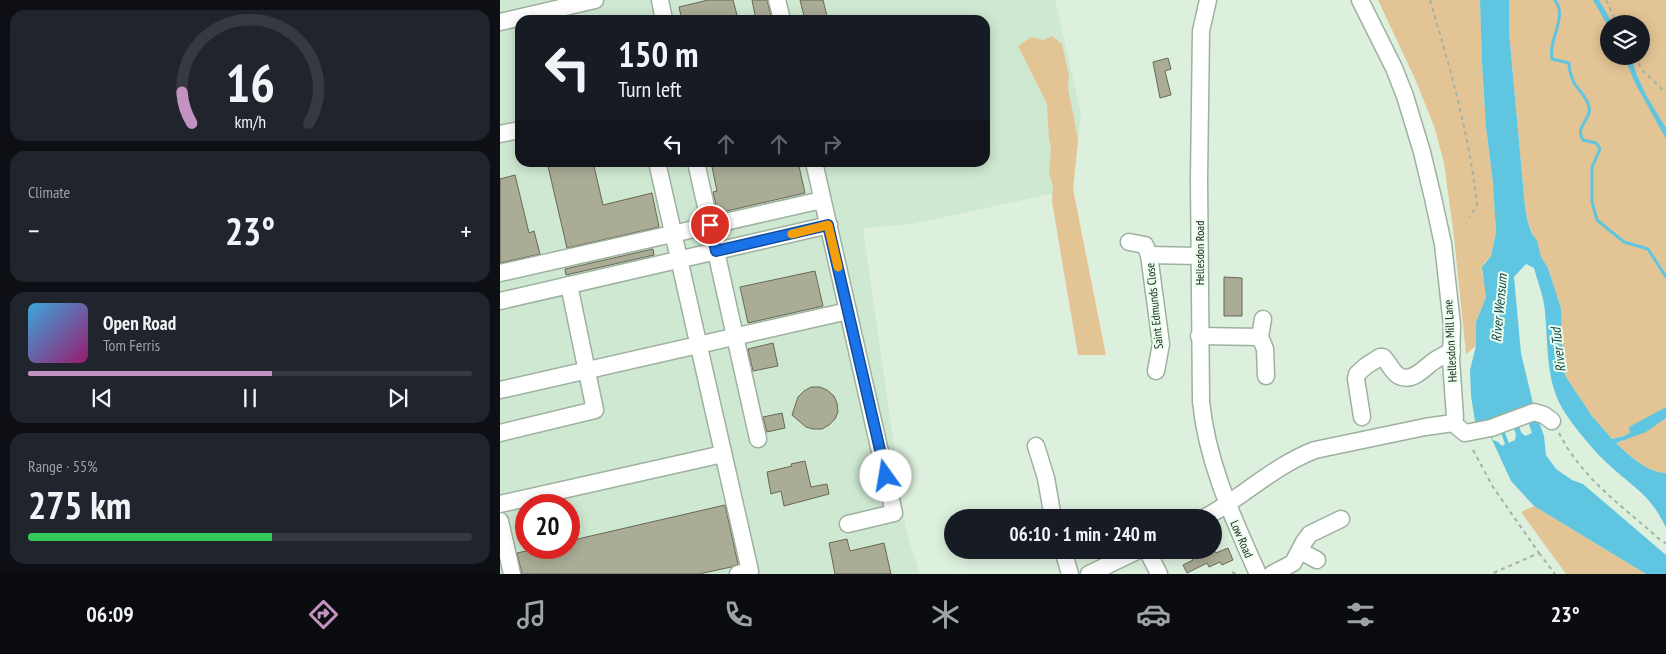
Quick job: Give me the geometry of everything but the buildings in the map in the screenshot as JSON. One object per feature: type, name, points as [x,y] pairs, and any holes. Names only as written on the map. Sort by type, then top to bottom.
[{"type":"street","points":[[530,15],[595,0]]},
{"type":"street","points":[[660,0],[663,15]]},
{"type":"street","points":[[777,0],[781,15]]},
{"type":"street","name":"Hellesdon Road","points":[[1208,0],[1200,31],[1200,376],[1203,424],[1212,462],[1227,504]]},
{"type":"street","name":"Hellesdon Mill Lane","points":[[1360,0],[1403,89],[1422,152],[1442,244],[1452,325],[1453,404],[1455,416],[1453,423]]},
{"type":"street","points":[[500,22],[515,19]]},
{"type":"street","points":[[500,134],[515,131]]},
{"type":"street","points":[[658,167],[723,454],[746,573]]},
{"type":"street","points":[[697,167],[758,439]]},
{"type":"street","points":[[815,167],[894,513],[848,524]]},
{"type":"street","points":[[500,273],[822,200]]},
{"type":"street","points":[[500,301],[828,225]]},
{"type":"street","name":"Saint Edmunds Close","points":[[1129,242],[1148,244],[1199,256]]},
{"type":"street","name":"Saint Edmunds Close","points":[[1148,244],[1162,362]]},
{"type":"street","points":[[500,433],[595,410],[569,285]]},
{"type":"street","points":[[500,390],[848,311]]},
{"type":"street","points":[[1263,319],[1260,337],[1264,349],[1266,376]]},
{"type":"street","points":[[1199,336],[1260,337]]},
{"type":"street","points":[[1362,417],[1356,379],[1358,371],[1383,357],[1393,371],[1406,378],[1419,374],[1436,359],[1452,351]]},
{"type":"street","points":[[1219,509],[1278,468],[1315,450],[1424,427],[1453,423],[1465,433],[1478,431],[1534,412],[1544,415],[1552,421]]},
{"type":"street","points":[[1036,446],[1046,478],[1051,509]]},
{"type":"street","points":[[500,504],[723,454]]},
{"type":"street","name":"Low Road","points":[[1227,504],[1258,574]]},
{"type":"street","points":[[1272,574],[1293,563],[1310,534],[1342,519]]},
{"type":"street","points":[[500,521],[502,543],[512,574]]},
{"type":"street","points":[[1300,551],[1317,560]]},
{"type":"street","points":[[1065,559],[1070,574]]},
{"type":"street","points":[[1089,574],[1120,559]]},
{"type":"street","points":[[1152,559],[1159,574]]},
{"type":"path","points":[[1430,0],[1456,92],[1474,173],[1477,206],[1469,216]]},
{"type":"path","points":[[1606,0],[1613,15]]},
{"type":"path","points":[[1640,65],[1642,70],[1666,93]]},
{"type":"path","points":[[1552,421],[1566,446],[1593,480],[1666,544]]},
{"type":"path","points":[[1473,450],[1493,487],[1555,574]]},
{"type":"path","points":[[1491,574],[1540,553]]},
{"type":"path","points":[[1232,572],[1236,574]]},
{"type":"shaded area","points":[[500,0],[1055,0],[1081,113],[1073,189],[913,224],[863,228],[906,530],[920,574],[500,574]]},
{"type":"shaded area","points":[[1378,0],[1480,0],[1486,127],[1493,183],[1496,232],[1491,256],[1485,262],[1482,274],[1486,297],[1476,322],[1476,346],[1466,354],[1444,163],[1434,126],[1416,81]]},
{"type":"shaded area","points":[[1509,0],[1666,0],[1666,473],[1652,470],[1645,466],[1616,443],[1623,441],[1624,436],[1612,439],[1592,416],[1566,377],[1563,367],[1561,308],[1548,268],[1541,258],[1539,248],[1529,225],[1525,207],[1509,32]]},
{"type":"shaded area","points":[[1052,36],[1062,44],[1069,76],[1068,87],[1078,140],[1073,189],[1106,355],[1078,355],[1052,202],[1053,186],[1049,173],[1051,149],[1047,104],[1018,46],[1031,37],[1043,40]]},
{"type":"shaded area","points":[[1534,506],[1646,574],[1566,574],[1521,512]]},
{"type":"water","points":[[1480,0],[1509,0],[1509,32],[1525,207],[1530,229],[1537,240],[1541,257],[1548,268],[1561,308],[1563,367],[1566,377],[1592,416],[1612,439],[1630,433],[1629,427],[1666,407],[1666,418],[1646,432],[1616,443],[1645,466],[1652,470],[1666,473],[1666,528],[1648,499],[1596,452],[1577,430],[1562,408],[1552,383],[1542,295],[1534,268],[1526,264],[1514,277],[1521,353],[1534,408],[1544,436],[1546,455],[1556,469],[1572,480],[1583,484],[1666,555],[1666,574],[1646,574],[1534,506],[1511,481],[1488,431],[1479,429],[1475,421],[1471,396],[1470,370],[1476,346],[1476,322],[1486,297],[1482,267],[1491,256],[1496,232],[1482,63]],"holes":[[[1525,413],[1532,433],[1525,436],[1521,432],[1516,417]],[[1510,419],[1516,434],[1515,440],[1509,443],[1501,423]],[[1498,424],[1505,444],[1502,446],[1493,440],[1488,428]]]},
{"type":"water","points":[[1593,0],[1599,0],[1608,15],[1602,15]]},
{"type":"water","points":[[1628,65],[1634,65],[1646,95],[1666,128],[1666,139],[1635,83]]},
{"type":"waterway","points":[[1555,0],[1558,7],[1559,21],[1553,44],[1552,59],[1569,63],[1574,83],[1585,97],[1589,107],[1588,116],[1582,127],[1581,135],[1583,140],[1596,143],[1600,149],[1592,167],[1592,202],[1597,220],[1624,242],[1648,249],[1666,277]]},
{"type":"slow traffic","points":[[792,234],[828,225],[838,267]]},
{"type":"route","points":[[710,225],[716,251],[828,225],[886,476]]},
{"type":"water label","name":"River Wensum","points":[[1499,308]]},
{"type":"water label","name":"River Tud","points":[[1558,350]]}]
